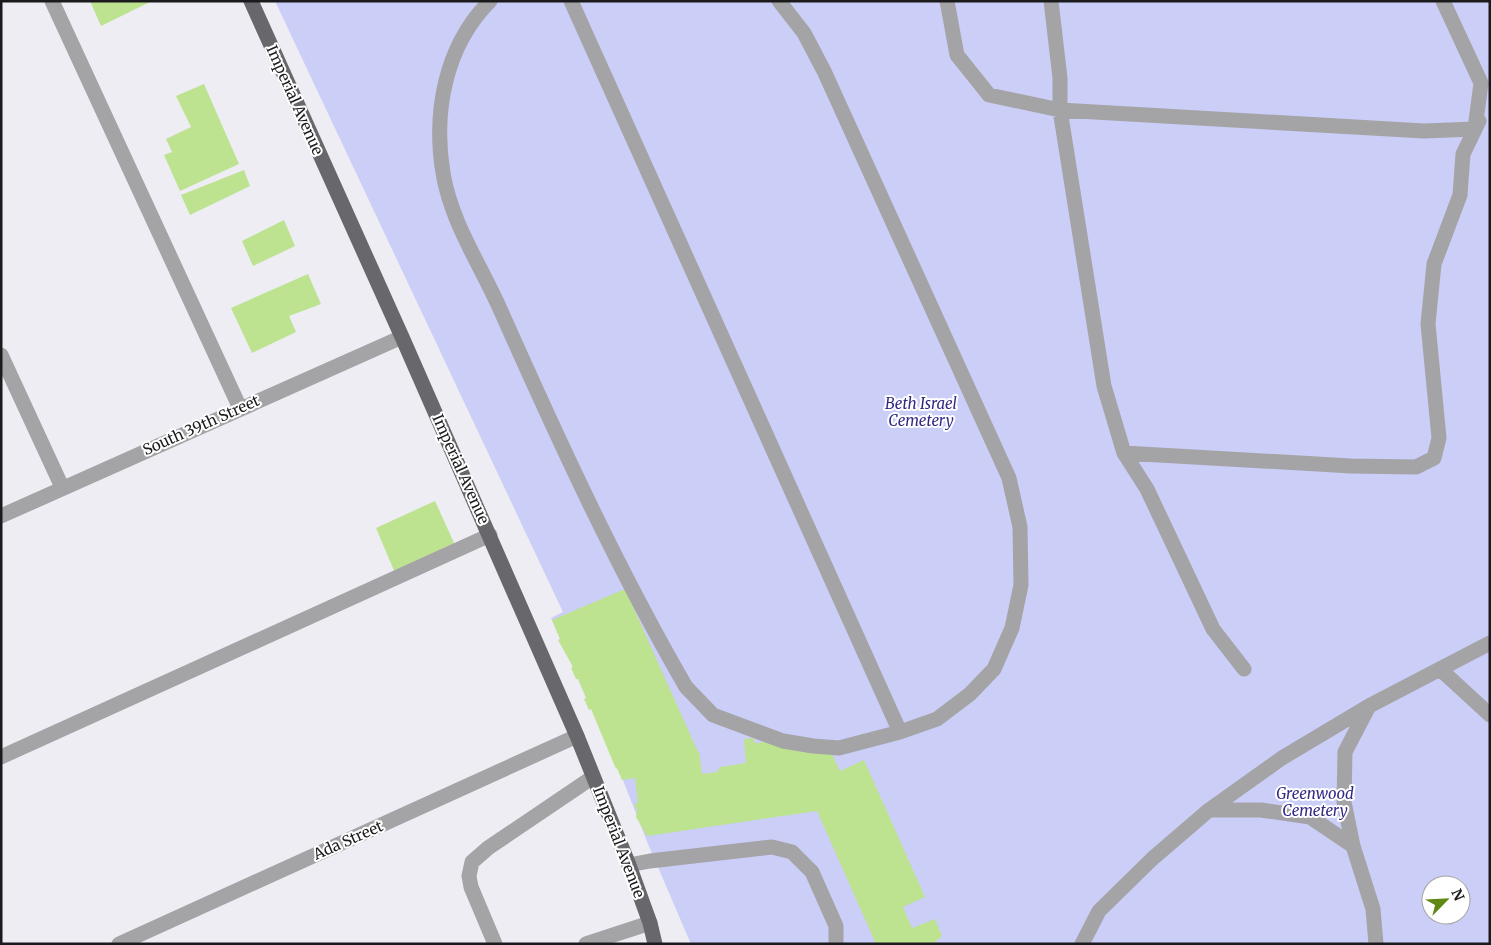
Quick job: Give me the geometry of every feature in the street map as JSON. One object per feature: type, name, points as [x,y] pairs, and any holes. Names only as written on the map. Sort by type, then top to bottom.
[{"type":"main road","name":"Imperial Avenue","points":[[251,1],[490,535],[577,736],[629,865],[650,922],[655,944]]},
{"type":"street","points":[[52,1],[240,408]]},
{"type":"street","points":[[490,1],[479,12],[460,42],[446,74],[440,109],[440,141],[443,172],[449,202],[496,300],[555,432],[686,687],[713,715],[783,741],[839,748],[900,732],[937,719],[970,694],[994,669],[1012,628],[1021,585],[1020,527],[1009,478],[824,71],[804,33],[779,1]]},
{"type":"street","points":[[571,1],[900,732]]},
{"type":"street","points":[[947,1],[957,55],[989,95],[1060,110],[1424,131],[1475,129]]},
{"type":"street","points":[[1051,1],[1060,78],[1060,110],[1104,386],[1124,453],[1147,489],[1212,629],[1244,669]]},
{"type":"street","points":[[1443,1],[1481,84],[1475,129]]},
{"type":"street","points":[[1124,453],[1351,466],[1416,466],[1434,458],[1440,438],[1428,324],[1434,264],[1460,195],[1463,154],[1490,96]]},
{"type":"street","name":"South 39th Street","points":[[1,516],[62,487],[402,337]]},
{"type":"street","points":[[1,355],[62,487]]},
{"type":"street","points":[[1,757],[490,535]]},
{"type":"street","points":[[1082,944],[1099,911],[1152,859],[1208,810],[1282,758],[1369,706],[1490,643]]},
{"type":"street","points":[[1441,670],[1490,715]]},
{"type":"street","points":[[1369,706],[1345,752],[1344,802],[1353,846],[1373,909],[1376,944]]},
{"type":"street","name":"Ada Street","points":[[119,944],[577,736]]},
{"type":"street","points":[[495,944],[471,887],[469,876],[472,862],[488,848],[594,777]]},
{"type":"street","points":[[1208,810],[1261,810],[1310,817],[1353,846]]},
{"type":"street","points":[[629,865],[772,847],[792,852],[812,872],[836,926],[836,944]]},
{"type":"street","points":[[586,944],[650,922]]},
{"type":"green space","name":"Beth Israel Cemetery","points":[[275,1],[1490,1],[1490,944],[691,944],[621,775],[551,618],[563,612]]},
{"type":"building","points":[[90,1],[152,1],[101,26]]},
{"type":"building","points":[[204,84],[239,164],[180,191],[164,155],[172,152],[166,139],[191,127],[176,96]]},
{"type":"building","points":[[244,170],[250,186],[190,215],[181,195]]},
{"type":"building","points":[[284,220],[295,246],[253,266],[242,241]]},
{"type":"building","points":[[308,274],[321,304],[289,316],[296,332],[252,353],[231,308]]},
{"type":"building","points":[[435,501],[455,545],[395,573],[376,528]]},
{"type":"building","points":[[625,589],[699,751],[702,774],[717,772],[720,767],[746,763],[744,739],[753,738],[755,743],[766,742],[809,753],[830,750],[840,771],[864,760],[925,897],[903,907],[912,928],[935,919],[942,936],[933,944],[876,944],[817,811],[647,836],[636,817],[637,810],[634,804],[638,803],[635,778],[622,780],[616,769],[591,709],[589,710],[584,699],[586,698],[571,668],[573,667],[558,640],[560,639],[552,620]]},
{"type":"park label","name":"Greenwood Cemetery","points":[[1315,802]]}]
